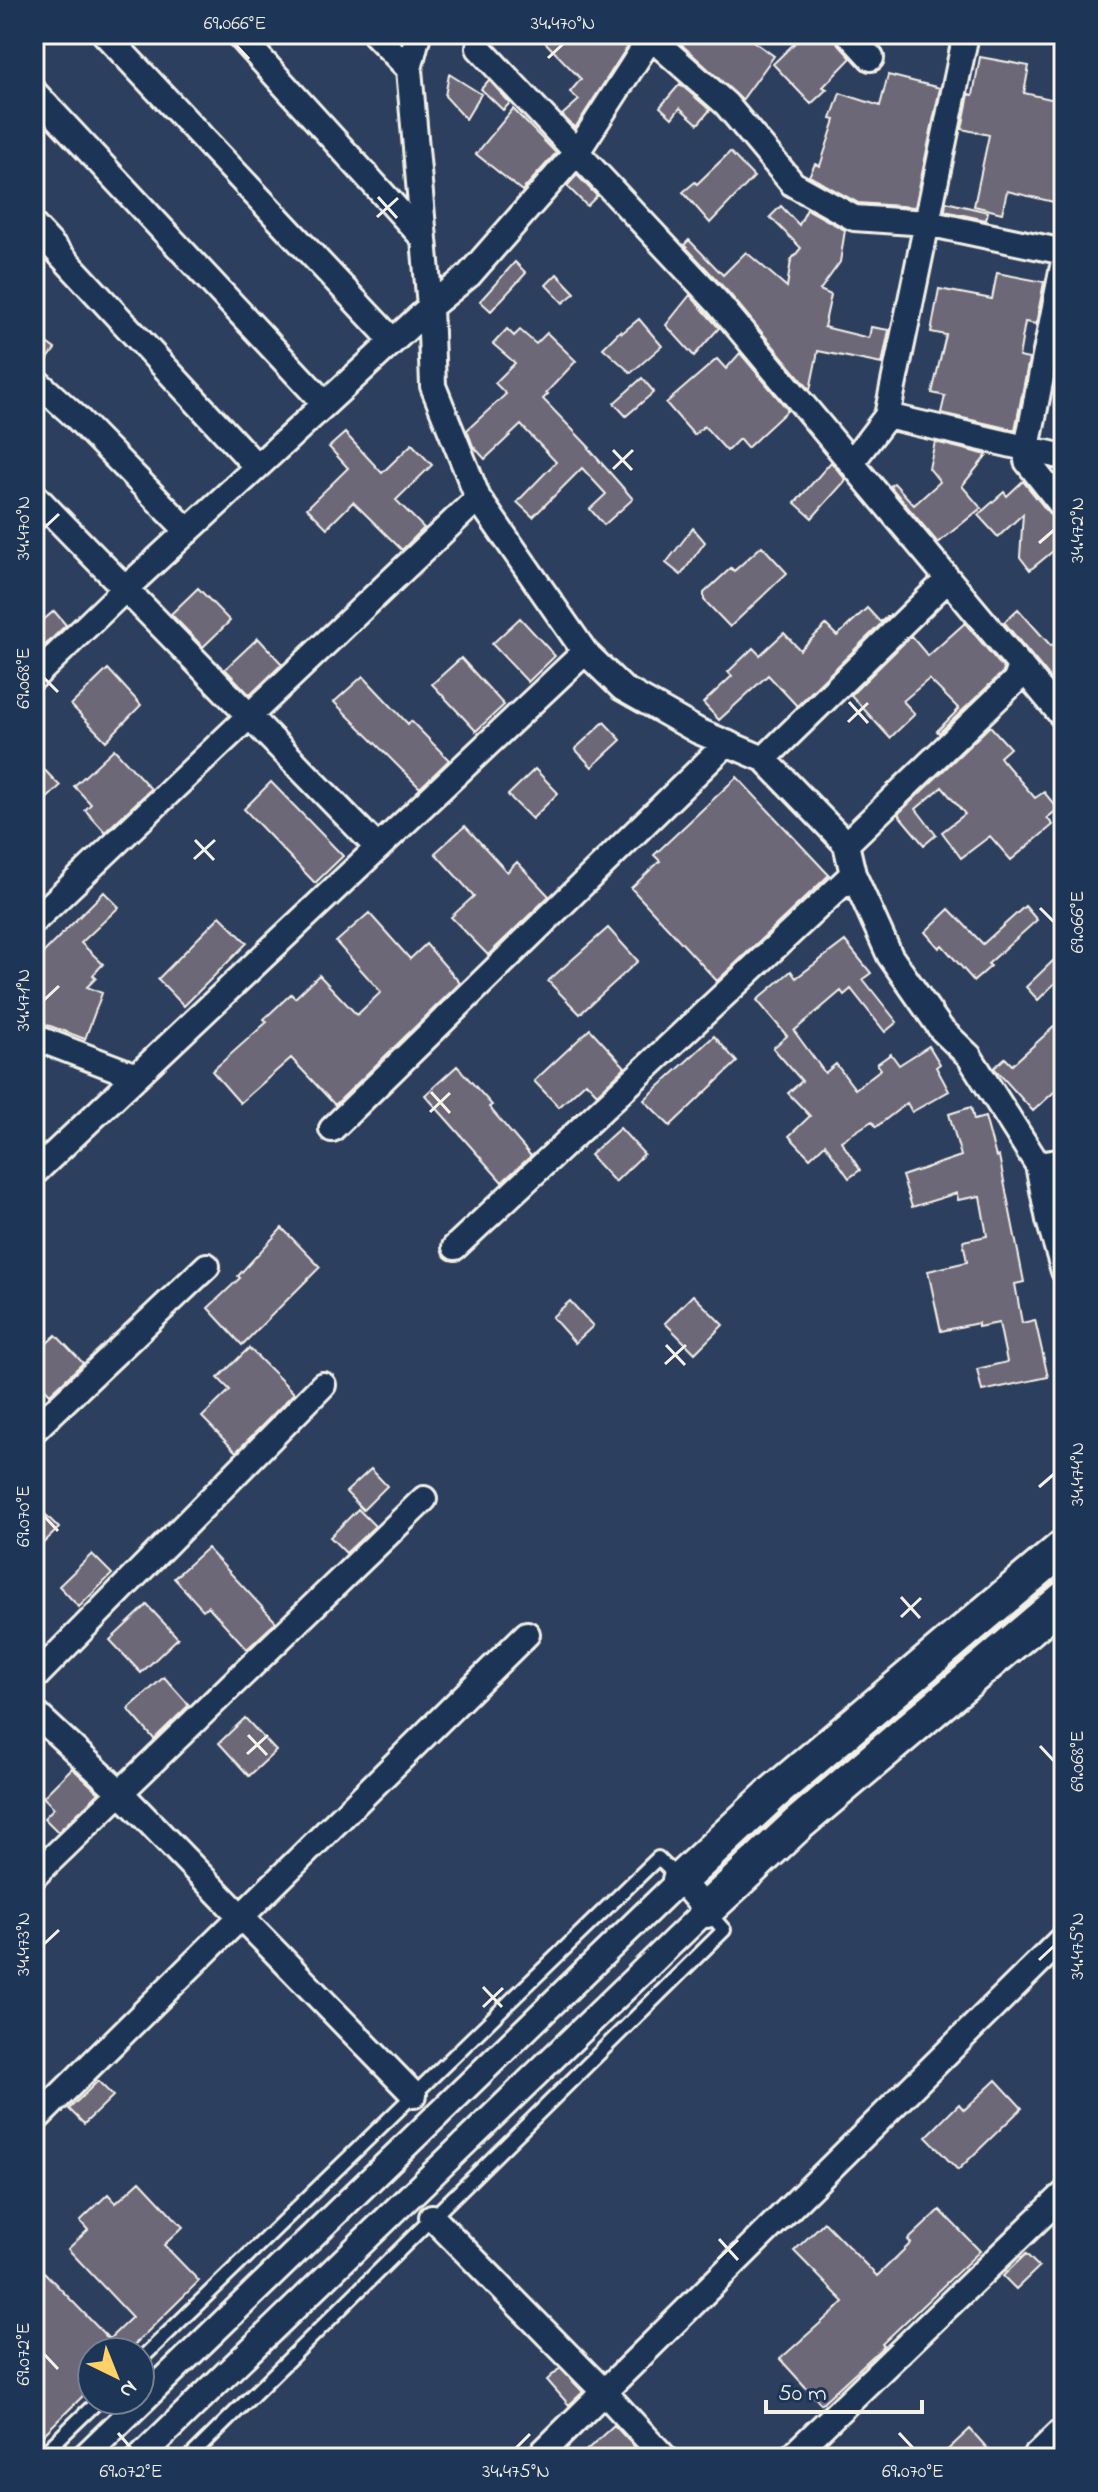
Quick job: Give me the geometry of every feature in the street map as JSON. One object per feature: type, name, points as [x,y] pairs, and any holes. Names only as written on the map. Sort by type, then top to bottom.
[{"type":"main road","points":[[680,1880],[772,1794],[1064,1547]]},
{"type":"main road","points":[[706,1910],[798,1824],[1064,1599]]},
{"type":"street","points":[[105,34],[393,341]]},
{"type":"street","points":[[238,34],[424,239]]},
{"type":"street","points":[[375,34],[409,69]]},
{"type":"street","points":[[418,34],[409,69],[430,307],[433,386],[478,498],[585,652],[622,688],[698,731],[764,759],[846,844],[853,874],[890,956],[941,1029],[969,1056],[1038,1165],[1049,1220],[1063,1265]]},
{"type":"street","points":[[849,34],[871,58]]},
{"type":"street","points":[[851,463],[887,416],[966,34]]},
{"type":"street","points":[[34,677],[393,341],[469,275],[577,152],[650,35],[726,104],[793,184],[854,218],[927,223],[1064,252]]},
{"type":"street","points":[[479,48],[718,303],[1064,718]]},
{"type":"street","points":[[34,92],[325,404]]},
{"type":"street","points":[[34,226],[257,467]]},
{"type":"street","points":[[1064,261],[1027,448],[1027,461],[1064,508]]},
{"type":"street","points":[[34,379],[76,417],[188,531]]},
{"type":"street","points":[[887,416],[1064,457]]},
{"type":"street","points":[[34,495],[378,848]]},
{"type":"street","points":[[34,921],[478,498]]},
{"type":"street","points":[[764,759],[948,579]]},
{"type":"street","points":[[34,1173],[585,652]]},
{"type":"street","points":[[846,844],[1016,680],[1021,666]]},
{"type":"street","points":[[332,1129],[727,743]]},
{"type":"street","points":[[455,1247],[853,874]]},
{"type":"street","points":[[34,1037],[136,1076]]},
{"type":"street","points":[[1038,1165],[1064,1161]]},
{"type":"street","points":[[34,1430],[207,1266]]},
{"type":"street","points":[[34,1678],[323,1385]]},
{"type":"street","points":[[34,1876],[424,1499]]},
{"type":"street","points":[[34,2121],[527,1634]]},
{"type":"street","points":[[34,1712],[119,1791],[414,2095]]},
{"type":"street","points":[[83,2458],[680,1880],[706,1910],[139,2458]]},
{"type":"street","points":[[537,2458],[1064,1937]]},
{"type":"street","points":[[790,2458],[1064,2194]]},
{"type":"street","points":[[432,2217],[665,2458]]},
{"type":"street","points":[[1034,2458],[1064,2429]]},
{"type":"lane","points":[[156,2345],[658,1858],[680,1880]]},
{"type":"lane","points":[[189,2458],[724,1930],[706,1910]]},
{"type":"lane","points":[[39,2458],[82,2416]]},
{"type":"building","points":[[537,34],[632,34],[633,38],[575,128],[562,115],[579,100],[570,92],[581,79]]},
{"type":"building","points":[[670,34],[743,34],[774,56],[742,100]]},
{"type":"building","points":[[804,34],[834,34],[838,44],[851,58],[811,104],[773,64]]},
{"type":"building","points":[[980,57],[1029,66],[1024,93],[1064,102],[1062,204],[1007,191],[1002,213],[974,206],[989,135],[962,129],[969,94],[973,95]]},
{"type":"building","points":[[449,74],[481,94],[466,119],[445,96]]},
{"type":"building","points":[[888,75],[940,88],[915,207],[858,203],[809,176],[815,164],[820,166],[840,93],[880,106]]},
{"type":"building","points":[[489,80],[510,103],[503,110],[481,89]]},
{"type":"building","points":[[680,84],[710,110],[698,124],[680,108],[672,118],[660,107]]},
{"type":"building","points":[[513,109],[556,153],[522,191],[476,154]]},
{"type":"building","points":[[730,152],[754,177],[710,223],[683,192],[695,182],[697,184]]},
{"type":"building","points":[[577,175],[597,196],[587,206],[567,186]]},
{"type":"building","points":[[946,202],[988,212],[986,220],[945,211]]},
{"type":"building","points":[[781,206],[799,225],[807,209],[845,230],[840,262],[820,290],[831,295],[824,327],[869,338],[871,327],[889,330],[882,364],[818,351],[810,390],[729,293],[684,245],[689,240],[723,275],[746,252],[787,287],[791,260],[801,248],[770,217]]},
{"type":"building","points":[[515,262],[526,273],[491,311],[480,301]]},
{"type":"building","points":[[997,273],[1044,282],[1036,324],[1025,322],[1019,357],[1029,359],[1015,430],[941,413],[945,396],[932,393],[946,335],[931,332],[939,289],[992,299]]},
{"type":"building","points":[[557,274],[575,293],[563,303],[546,285]]},
{"type":"building","points":[[690,295],[719,328],[694,356],[666,325]]},
{"type":"building","points":[[639,319],[662,346],[631,373],[603,348],[620,331],[622,333]]},
{"type":"building","points":[[507,329],[514,336],[520,330],[536,344],[547,333],[576,361],[543,399],[633,499],[604,525],[590,509],[606,494],[582,468],[533,517],[517,502],[556,462],[521,425],[485,459],[473,446],[467,430],[506,394],[495,383],[515,363],[493,344]]},
{"type":"building","points":[[34,334],[55,349],[42,367],[34,364]]},
{"type":"building","points":[[740,353],[788,410],[747,448],[739,439],[727,451],[704,426],[694,435],[666,403],[717,359],[726,369]]},
{"type":"building","points":[[642,378],[654,392],[626,416],[614,403]]},
{"type":"building","points":[[345,433],[382,473],[412,444],[432,465],[396,500],[424,528],[402,550],[353,502],[327,528],[307,508],[348,468],[329,447]]},
{"type":"building","points":[[935,442],[987,455],[962,486],[981,508],[938,543],[890,486],[894,483],[914,505],[940,482],[929,468]]},
{"type":"building","points":[[831,462],[846,480],[812,518],[795,503]]},
{"type":"building","points":[[1023,481],[1052,517],[1064,523],[1064,542],[1030,570],[1020,557],[1023,514],[998,537],[978,515],[1004,492],[1007,496]]},
{"type":"building","points":[[693,528],[705,542],[681,575],[666,563]]},
{"type":"building","points":[[762,546],[787,573],[730,627],[704,600],[704,593],[731,568],[734,571]]},
{"type":"building","points":[[198,588],[230,621],[203,647],[171,614]]},
{"type":"building","points":[[867,608],[880,622],[891,614],[797,706],[768,675],[719,720],[703,703],[732,676],[728,672],[753,648],[760,655],[784,633],[800,650],[826,625],[837,636]]},
{"type":"building","points":[[1018,609],[1051,646],[1064,635],[1064,695],[1004,622]]},
{"type":"building","points":[[54,611],[66,625],[34,656],[34,628]]},
{"type":"building","points":[[520,618],[555,656],[528,682],[492,644]]},
{"type":"building","points":[[965,623],[1004,669],[1003,672],[939,733],[937,731],[959,709],[929,679],[903,701],[915,714],[890,738],[851,695],[911,636],[928,656]]},
{"type":"building","points":[[258,638],[282,664],[250,695],[225,669]]},
{"type":"building","points":[[461,658],[504,705],[476,731],[432,684]]},
{"type":"building","points":[[108,669],[141,705],[106,741],[71,705]]},
{"type":"building","points":[[363,676],[408,724],[411,721],[449,760],[420,788],[334,702]]},
{"type":"building","points":[[604,722],[621,740],[592,767],[575,749]]},
{"type":"building","points":[[990,726],[1010,748],[1000,757],[1003,761],[1035,798],[1044,792],[1058,809],[1047,818],[1053,825],[1011,860],[990,836],[961,858],[942,832],[965,814],[942,787],[916,809],[936,835],[924,845],[898,814]]},
{"type":"building","points":[[114,749],[151,789],[105,832],[85,810],[91,804],[74,786]]},
{"type":"building","points":[[34,759],[60,786],[34,811]]},
{"type":"building","points":[[535,769],[558,793],[532,819],[508,795]]},
{"type":"building","points":[[737,777],[829,875],[717,981],[631,888],[660,861],[654,855]]},
{"type":"building","points":[[271,782],[343,856],[315,883],[244,809]]},
{"type":"building","points":[[465,826],[507,872],[517,862],[549,896],[488,955],[451,917],[474,896],[435,853]]},
{"type":"building","points":[[104,892],[119,907],[81,943],[103,964],[87,987],[102,993],[85,1039],[34,1020],[34,980],[44,952]]},
{"type":"building","points":[[1025,906],[1037,920],[988,964],[991,966],[974,981],[942,945],[939,948],[925,932],[949,909],[983,944]]},
{"type":"building","points":[[369,913],[410,959],[426,944],[460,983],[335,1105],[291,1058],[240,1103],[212,1071],[267,1022],[264,1019],[291,994],[295,998],[319,975],[357,1015],[381,992],[336,942]]},
{"type":"building","points":[[220,916],[247,943],[184,1006],[158,979]]},
{"type":"building","points":[[608,928],[638,961],[580,1014],[548,981]]},
{"type":"building","points":[[845,941],[871,973],[863,979],[897,1022],[885,1032],[851,989],[844,995],[841,991],[794,1031],[825,1073],[836,1064],[855,1089],[881,1069],[877,1064],[891,1054],[899,1065],[929,1046],[940,1064],[936,1067],[949,1091],[912,1112],[907,1103],[876,1127],[872,1121],[841,1141],[860,1170],[849,1178],[825,1144],[810,1158],[789,1136],[810,1116],[788,1093],[802,1081],[773,1048],[787,1036],[757,1000],[791,971],[796,978]]},
{"type":"building","points":[[1064,950],[1064,974],[1038,1000],[1026,987]]},
{"type":"building","points":[[1056,1025],[1064,1034],[1064,1083],[1033,1111],[994,1068],[1005,1058],[1012,1065]]},
{"type":"building","points":[[590,1029],[625,1067],[597,1094],[586,1082],[559,1107],[534,1081]]},
{"type":"building","points":[[714,1036],[737,1062],[670,1126],[644,1100]]},
{"type":"building","points":[[457,1066],[531,1156],[502,1182],[425,1095]]},
{"type":"building","points":[[971,1107],[974,1120],[985,1117],[996,1157],[999,1156],[1024,1282],[1015,1284],[1022,1323],[1035,1320],[1048,1377],[982,1391],[977,1369],[1007,1362],[999,1323],[978,1327],[978,1323],[941,1331],[928,1271],[967,1262],[963,1241],[987,1236],[980,1196],[958,1200],[957,1193],[912,1207],[902,1176],[961,1156],[949,1114]]},
{"type":"building","points":[[620,1128],[644,1154],[615,1182],[590,1155]]},
{"type":"building","points":[[282,1228],[320,1267],[242,1345],[208,1308],[240,1278],[238,1276]]},
{"type":"building","points":[[693,1295],[723,1325],[695,1353],[665,1323]]},
{"type":"building","points":[[570,1301],[593,1326],[575,1343],[552,1317]]},
{"type":"building","points":[[56,1335],[83,1363],[50,1394],[34,1377],[34,1349],[43,1340],[46,1344]]},
{"type":"building","points":[[249,1348],[294,1393],[236,1452],[202,1417],[230,1390],[218,1378]]},
{"type":"building","points":[[371,1469],[387,1486],[363,1510],[346,1492]]},
{"type":"building","points":[[34,1503],[59,1528],[34,1552]]},
{"type":"building","points":[[358,1509],[375,1526],[346,1553],[330,1537]]},
{"type":"building","points":[[207,1548],[276,1622],[247,1649],[208,1606],[203,1610],[174,1578]]},
{"type":"building","points":[[92,1554],[112,1574],[79,1607],[59,1586]]},
{"type":"building","points":[[147,1605],[178,1638],[141,1673],[110,1640]]},
{"type":"building","points":[[164,1677],[189,1705],[154,1739],[128,1709]]},
{"type":"building","points":[[245,1718],[276,1751],[249,1776],[219,1743]]},
{"type":"building","points":[[72,1768],[99,1793],[58,1832],[44,1818],[54,1808],[43,1797]]},
{"type":"building","points":[[996,2080],[1022,2108],[958,2170],[926,2137],[959,2104],[964,2110]]},
{"type":"building","points":[[98,2081],[113,2096],[84,2124],[69,2109]]},
{"type":"building","points":[[140,2181],[183,2227],[164,2245],[199,2281],[143,2336],[112,2336],[132,2317],[68,2249],[88,2230],[80,2221],[108,2194],[116,2203]]},
{"type":"building","points":[[940,2210],[980,2251],[821,2404],[780,2359],[844,2302],[794,2251],[824,2222],[877,2276],[911,2243],[908,2240]]},
{"type":"building","points":[[1026,2254],[1039,2267],[1016,2289],[1003,2276]]},
{"type":"building","points":[[44,2272],[106,2336],[76,2336],[76,2403],[34,2444],[34,2282]]},
{"type":"building","points":[[560,2368],[583,2392],[569,2405],[547,2380]]},
{"type":"building","points":[[614,2425],[645,2458],[578,2458]]},
{"type":"building","points":[[970,2429],[996,2458],[939,2458]]}]
